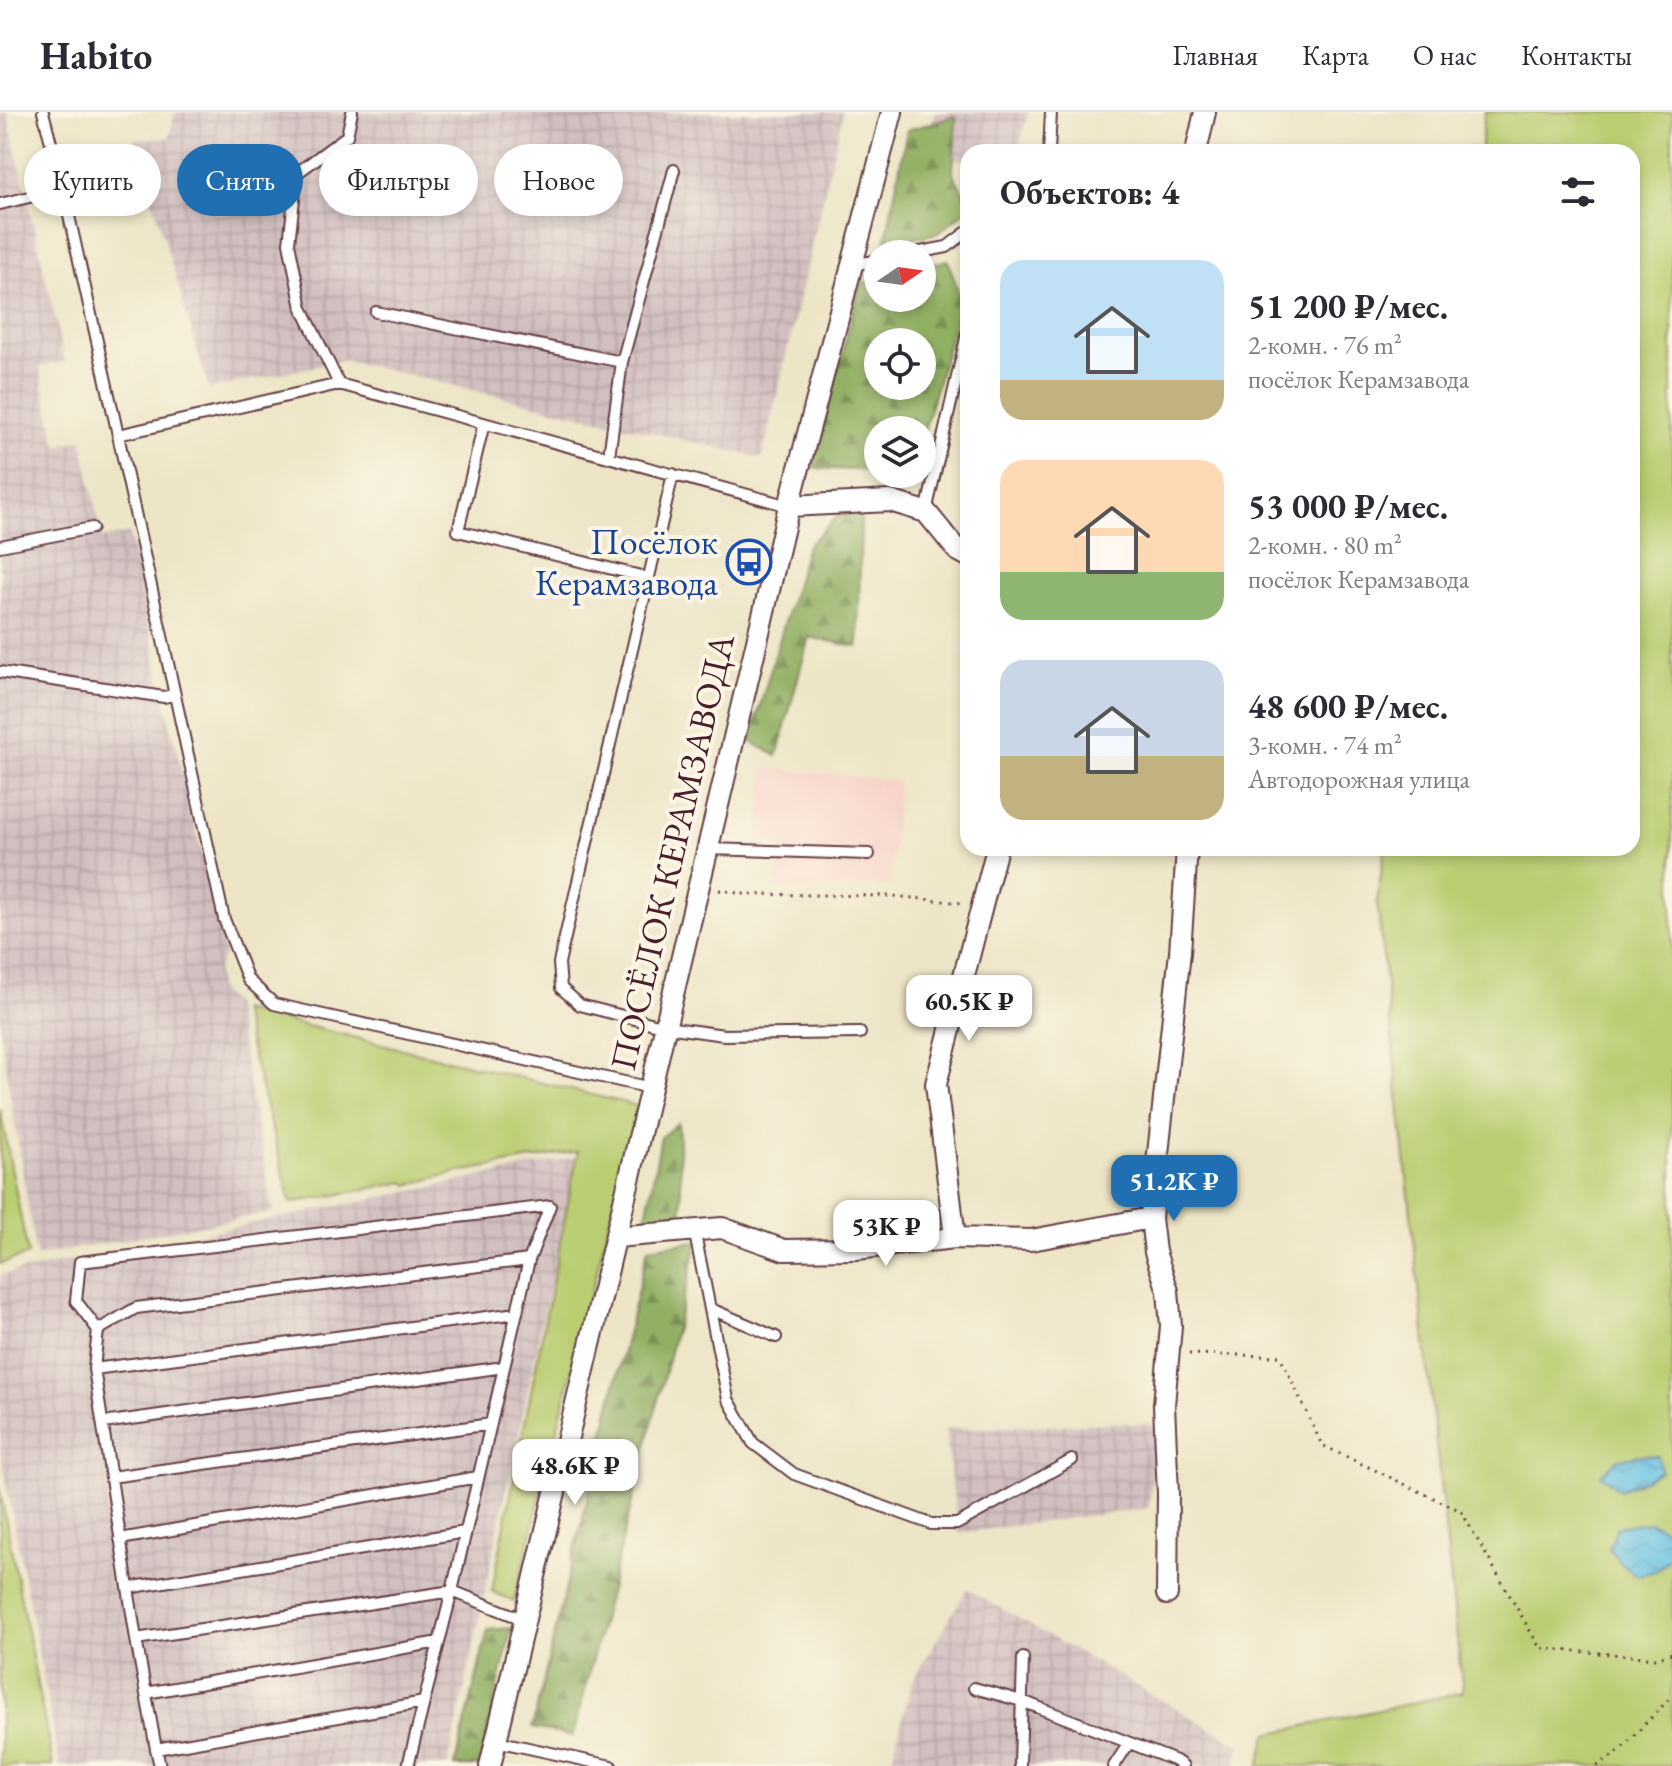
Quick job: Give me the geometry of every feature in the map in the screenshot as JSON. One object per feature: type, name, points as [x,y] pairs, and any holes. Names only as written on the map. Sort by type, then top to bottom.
[{"type":"street","name":"ПОСЁЛОК КЕРАМЗАВОДА","points":[[490,1766],[789,506],[892,112]]},
{"type":"street","points":[[1198,144],[1205,112]]},
{"type":"street","points":[[789,506],[890,501],[926,512],[960,552]]},
{"type":"street","points":[[955,1238],[936,1084],[995,856]]},
{"type":"street","points":[[1167,1594],[1168,1494],[1164,1405],[1171,1326],[1168,1291],[1155,1252],[1151,1218],[1180,952],[1186,856]]},
{"type":"street","points":[[616,1237],[722,1228],[784,1250],[856,1249],[955,1238],[1031,1240],[1151,1218]]},
{"type":"lane","points":[[43,112],[51,144]]},
{"type":"lane","points":[[339,384],[302,308],[289,243],[297,173],[347,136],[352,112]]},
{"type":"lane","points":[[1049,144],[1051,112]]},
{"type":"lane","points":[[609,456],[622,362],[674,170]]},
{"type":"lane","points":[[0,204],[24,198]]},
{"type":"lane","points":[[69,216],[224,919],[248,980],[274,1004],[651,1088]]},
{"type":"lane","points":[[936,249],[947,247],[960,237]]},
{"type":"lane","points":[[851,265],[864,263]]},
{"type":"lane","points":[[376,312],[622,362]]},
{"type":"lane","points":[[926,512],[960,364]]},
{"type":"lane","points":[[118,435],[339,384],[789,506]]},
{"type":"lane","points":[[484,423],[458,531],[649,578]]},
{"type":"lane","points":[[673,474],[559,963],[561,988],[580,1005],[666,1027],[724,1035],[860,1033]]},
{"type":"lane","points":[[0,546],[92,528]]},
{"type":"lane","points":[[0,672],[164,697],[173,695]]},
{"type":"lane","points":[[708,849],[869,854]]},
{"type":"lane","points":[[160,1766],[136,1639],[94,1369],[98,1330],[76,1301],[80,1262],[550,1206],[529,1260],[408,1766]]},
{"type":"lane","points":[[694,1229],[728,1399],[753,1443],[794,1474],[931,1524],[957,1524],[1072,1460]]},
{"type":"lane","points":[[98,1330],[136,1308],[529,1260]]},
{"type":"lane","points":[[711,1309],[776,1337]]},
{"type":"lane","points":[[94,1369],[517,1313]]},
{"type":"lane","points":[[103,1423],[504,1367]]},
{"type":"lane","points":[[111,1477],[491,1424]]},
{"type":"lane","points":[[120,1539],[478,1477]]},
{"type":"lane","points":[[128,1588],[465,1532]]},
{"type":"lane","points":[[136,1639],[452,1591],[525,1620]]},
{"type":"lane","points":[[146,1693],[439,1642]]},
{"type":"lane","points":[[1020,1766],[1023,1658]]},
{"type":"lane","points":[[974,1688],[1022,1701],[1183,1766]]},
{"type":"lane","points":[[156,1749],[424,1702]]},
{"type":"lane","points":[[496,1741],[611,1766]]},
{"type":"lane","points":[[1114,1766],[1129,1743]]},
{"type":"path","points":[[699,887],[743,894],[892,896],[982,905]]},
{"type":"path","points":[[1169,1354],[1280,1356],[1322,1445],[1461,1511],[1540,1648],[1657,1658],[1672,1653]]},
{"type":"path","points":[[1597,1766],[1618,1752],[1672,1696]]},
{"type":"shaded area","points":[[0,112],[7,112],[24,185],[24,216],[31,216],[65,361],[39,367],[57,446],[82,440],[102,539],[129,533],[164,697],[225,953],[217,970],[218,989],[234,1005],[273,1212],[36,1256],[0,1030]]},
{"type":"shaded area","points":[[175,112],[843,112],[762,458],[345,360],[209,389],[157,216],[161,216],[161,144],[136,144],[134,139],[169,138]]},
{"type":"shaded area","points":[[935,112],[1028,112],[1019,144],[960,144],[960,160],[921,152]]},
{"type":"shaded area","points":[[765,768],[899,781],[890,885],[775,889],[782,844],[757,842]]},
{"type":"shaded area","points":[[577,1157],[448,1766],[60,1766],[0,1450],[0,1275]]},
{"type":"shaded area","points":[[1118,1423],[1157,1425],[1149,1508],[958,1533],[945,1429]]},
{"type":"shaded area","points":[[967,1589],[1240,1745],[1235,1766],[890,1766],[912,1681]]},
{"type":"green space","points":[[1485,112],[1672,112],[1672,1766],[1259,1766],[1267,1734],[1463,1692],[1377,901],[1384,856],[1640,856],[1640,144],[1481,144]]},
{"type":"green space","points":[[956,116],[953,173],[960,186],[960,215],[938,233],[904,240],[886,240],[907,130]]},
{"type":"green space","points":[[948,260],[960,304],[936,388],[936,328],[864,328],[864,400],[933,400],[928,416],[864,416],[864,470],[813,468],[860,284],[864,283],[864,312],[936,312],[936,263]]},
{"type":"green space","points":[[840,514],[861,515],[858,647],[809,637],[777,756],[750,741],[807,546]]},
{"type":"green space","points":[[241,1010],[638,1106],[514,1602],[492,1591],[578,1151],[454,1173],[408,1185],[405,1182],[291,1203]]},
{"type":"green space","points":[[0,1109],[28,1255],[0,1264]]},
{"type":"green space","points":[[678,1123],[682,1212],[645,1222],[661,1137]]},
{"type":"green space","points":[[698,1241],[573,1736],[532,1728],[648,1248]]},
{"type":"green space","points":[[0,1490],[53,1766],[0,1766]]},
{"type":"green space","points":[[512,1628],[479,1766],[455,1766],[488,1630]]},
{"type":"water","points":[[1639,1455],[1658,1456],[1661,1471],[1620,1490],[1601,1475],[1617,1460]]},
{"type":"water","points":[[1651,1522],[1670,1533],[1672,1556],[1656,1571],[1636,1576],[1609,1549],[1617,1527]]},
{"type":"place","name":"Посёлок Керамзавода","points":[[749,562]]}]
